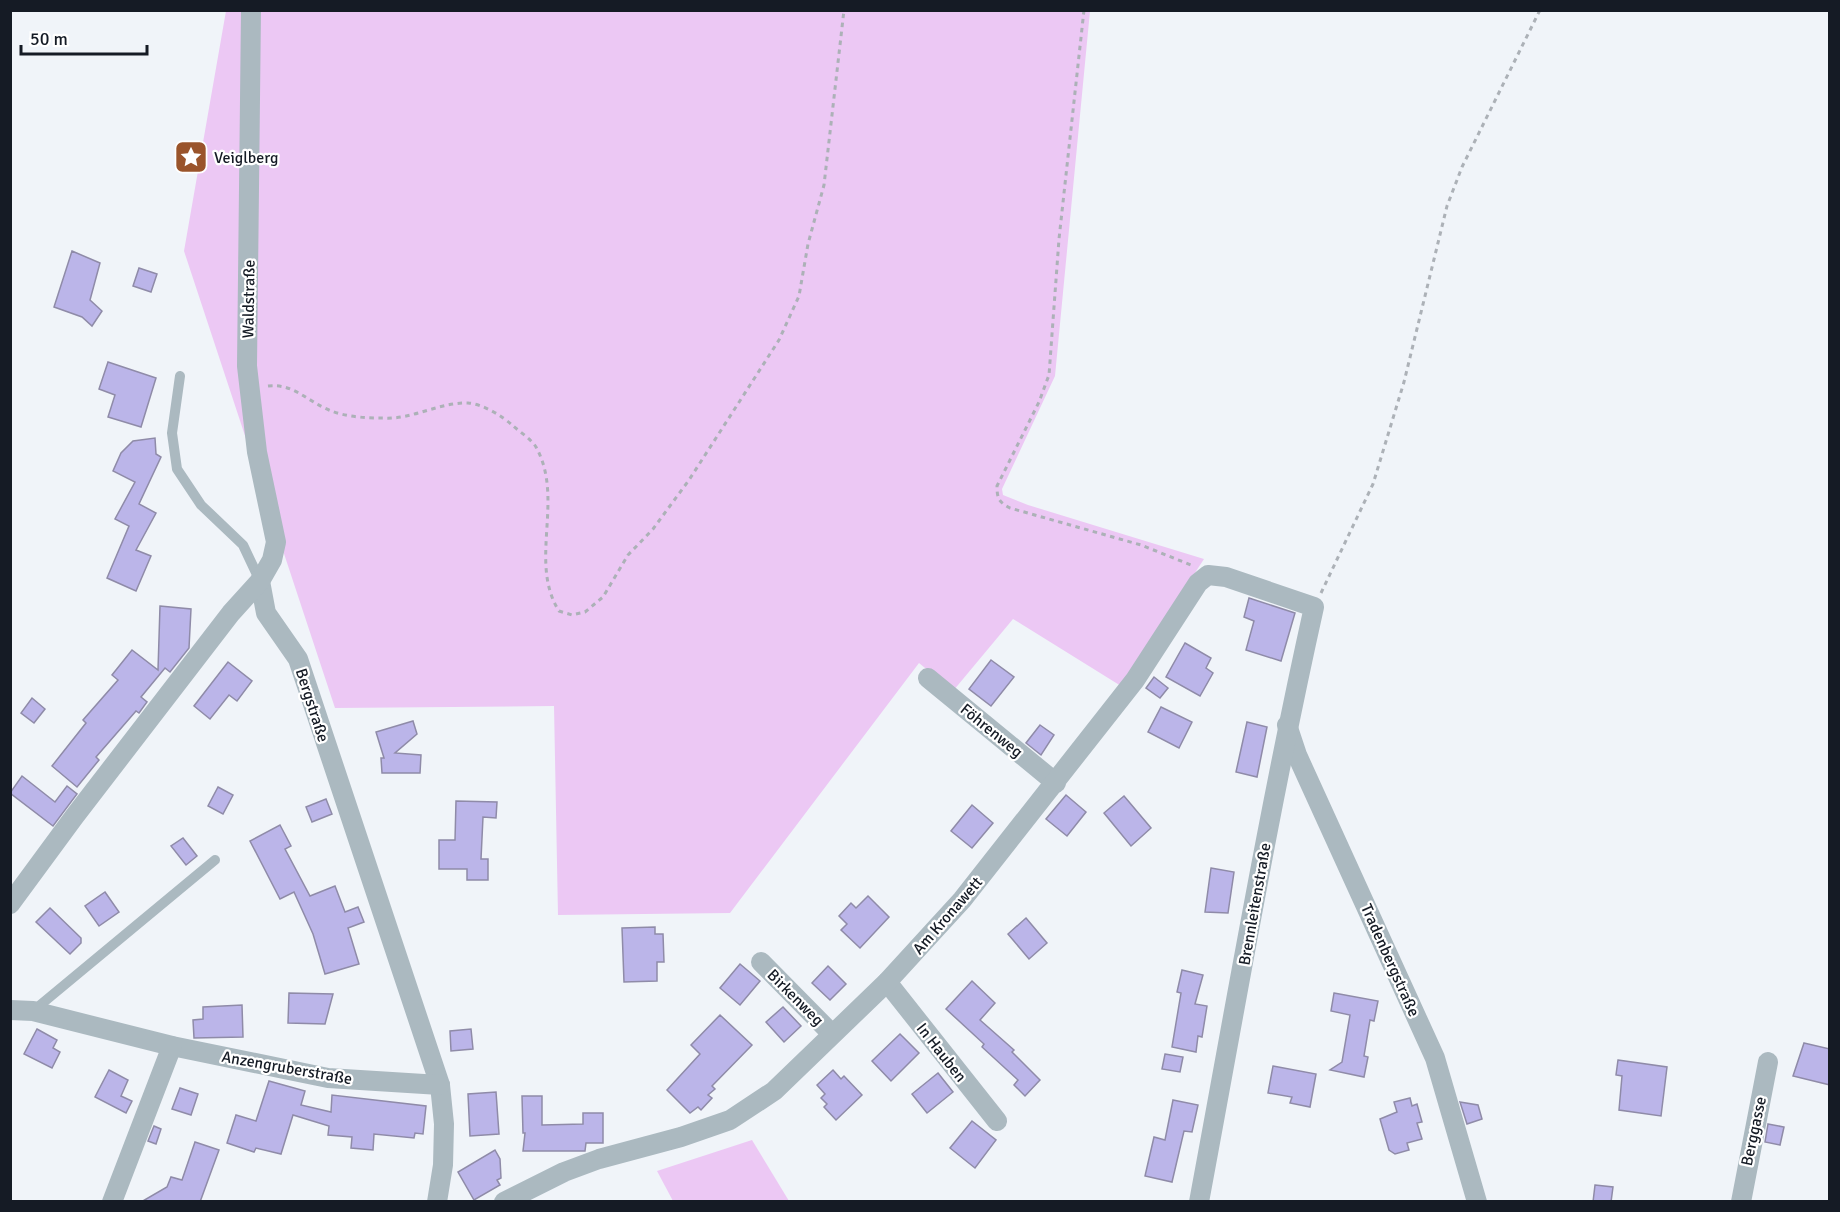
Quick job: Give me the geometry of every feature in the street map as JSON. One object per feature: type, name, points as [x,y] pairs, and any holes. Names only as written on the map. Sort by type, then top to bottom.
[{"type":"street","name":"Waldstraße","points":[[251,10],[247,366],[257,452],[276,542],[272,560],[260,581]]},
{"type":"street","points":[[1208,575],[1226,577],[1314,607]]},
{"type":"street","name":"Am Kronawett","points":[[504,1202],[564,1172],[599,1159],[681,1137],[730,1120],[774,1091],[831,1033],[887,982],[962,900],[1135,680],[1198,583],[1208,575]]},
{"type":"street","points":[[10,904],[88,798],[231,613],[260,581]]},
{"type":"street","name":"Bergstraße","points":[[260,581],[266,613],[297,659],[440,1085]]},
{"type":"street","name":"Brennleitenstraße","points":[[1198,1202],[1235,1013],[1274,792],[1314,607]]},
{"type":"street","name":"Föhrenweg","points":[[928,678],[1056,783]]},
{"type":"street","name":"Tradenbergstraße","points":[[1287,726],[1312,787],[1435,1058],[1477,1202]]},
{"type":"street","points":[[1274,792],[1294,784],[1312,787]]},
{"type":"street","name":"Birkenweg","points":[[762,962],[831,1033]]},
{"type":"street","name":"In Hauben","points":[[887,982],[997,1121]]},
{"type":"street","name":"Anzengruberstraße","points":[[10,1010],[33,1011],[172,1046],[328,1078],[440,1085]]},
{"type":"street","points":[[112,1202],[172,1046]]},
{"type":"street","name":"Berggasse","points":[[1741,1202],[1751,1137],[1768,1062]]},
{"type":"street","points":[[437,1202],[443,1165],[444,1124],[440,1085]]},
{"type":"lane","points":[[180,376],[172,433],[177,469],[201,505],[243,545],[260,581]]},
{"type":"lane","points":[[33,1011],[215,860]]},
{"type":"path","points":[[250,388],[282,384],[330,411],[366,417],[397,419],[442,406],[470,403],[503,416],[535,445],[545,470],[550,502],[547,578],[552,600],[559,611],[572,615],[585,612],[603,597],[628,555],[653,528],[689,480],[779,340],[800,296],[808,244],[824,185],[844,10]]},
{"type":"path","points":[[1084,10],[1060,228],[1048,375],[1039,402],[997,486],[997,496],[1000,502],[1010,507],[1140,545],[1208,575]]},
{"type":"path","points":[[1314,607],[1373,484],[1404,382],[1448,206],[1462,167],[1540,10]]},
{"type":"shaded area","points":[[226,11],[1090,11],[1055,376],[1002,489],[1003,495],[1028,505],[1204,559],[1121,686],[1013,619],[953,691],[919,663],[730,913],[558,915],[554,706],[335,708],[184,251]]},
{"type":"shaded area","points":[[752,1140],[789,1201],[673,1201],[657,1171]]},
{"type":"building","points":[[72,251],[100,263],[90,300],[102,311],[92,326],[82,317],[54,307]]},
{"type":"building","points":[[139,268],[157,274],[151,292],[133,286]]},
{"type":"building","points":[[108,362],[156,378],[141,427],[108,417],[115,395],[99,389]]},
{"type":"building","points":[[155,438],[156,454],[161,457],[139,504],[156,513],[136,550],[151,556],[136,591],[107,578],[129,526],[115,519],[135,482],[113,471],[121,453],[133,441]]},
{"type":"building","points":[[1249,598],[1295,613],[1281,661],[1246,650],[1254,621],[1244,617]]},
{"type":"building","points":[[160,606],[191,609],[189,648],[170,672],[165,668],[141,697],[147,702],[139,713],[136,711],[96,757],[99,760],[77,787],[52,766],[86,723],[83,720],[118,680],[112,675],[132,650],[158,670]]},
{"type":"building","points":[[1185,643],[1211,658],[1206,668],[1213,673],[1200,696],[1166,677]]},
{"type":"building","points":[[991,660],[1014,677],[991,706],[969,689]]},
{"type":"building","points":[[228,662],[252,681],[237,701],[229,695],[210,719],[194,706]]},
{"type":"building","points":[[1154,677],[1168,688],[1160,698],[1146,688]]},
{"type":"building","points":[[32,698],[45,709],[34,723],[21,713]]},
{"type":"building","points":[[1161,707],[1192,722],[1179,748],[1148,732]]},
{"type":"building","points":[[413,721],[417,734],[395,753],[421,755],[420,773],[382,773],[381,758],[384,758],[376,732]]},
{"type":"building","points":[[1247,722],[1267,727],[1257,777],[1236,772]]},
{"type":"building","points":[[1040,725],[1054,735],[1041,755],[1026,743]]},
{"type":"building","points":[[22,776],[55,802],[67,786],[77,794],[53,826],[10,793]]},
{"type":"building","points":[[218,787],[233,795],[223,814],[208,806]]},
{"type":"building","points":[[1066,795],[1086,812],[1067,836],[1046,819]]},
{"type":"building","points":[[1124,796],[1151,828],[1131,846],[1104,813]]},
{"type":"building","points":[[326,799],[332,814],[312,822],[306,807]]},
{"type":"building","points":[[456,801],[497,802],[496,818],[483,817],[481,859],[488,859],[488,880],[467,880],[467,869],[439,869],[439,840],[455,840]]},
{"type":"building","points":[[972,805],[993,823],[972,848],[951,831]]},
{"type":"building","points":[[280,825],[291,846],[285,849],[310,896],[335,886],[345,912],[358,907],[364,922],[348,928],[359,964],[325,974],[313,934],[294,892],[280,899],[250,841]]},
{"type":"building","points":[[183,838],[197,856],[186,865],[171,846]]},
{"type":"building","points":[[1211,868],[1234,872],[1228,913],[1205,912]]},
{"type":"building","points":[[105,892],[119,912],[99,926],[85,906]]},
{"type":"building","points":[[868,896],[889,917],[860,948],[841,930],[847,924],[839,916],[851,903],[856,908]]},
{"type":"building","points":[[50,908],[81,938],[81,943],[70,954],[36,922]]},
{"type":"building","points":[[1026,918],[1047,943],[1029,959],[1008,934]]},
{"type":"building","points":[[655,927],[655,934],[663,934],[664,962],[657,962],[657,981],[624,982],[622,928]]},
{"type":"building","points":[[740,964],[760,981],[740,1005],[720,988]]},
{"type":"building","points":[[828,966],[846,984],[830,1000],[812,983]]},
{"type":"building","points":[[1182,970],[1203,975],[1195,1004],[1207,1006],[1202,1037],[1198,1036],[1196,1052],[1172,1047],[1181,993],[1177,992]]},
{"type":"building","points":[[972,981],[995,1003],[980,1020],[1014,1050],[1012,1052],[1040,1080],[1025,1096],[1014,1085],[1018,1080],[946,1009]]},
{"type":"building","points":[[289,993],[333,994],[325,1024],[288,1023]]},
{"type":"building","points":[[1334,993],[1378,1001],[1374,1021],[1370,1020],[1364,1056],[1368,1057],[1364,1077],[1330,1070],[1342,1062],[1350,1015],[1331,1011]]},
{"type":"building","points":[[242,1005],[243,1037],[194,1038],[193,1020],[203,1019],[203,1007]]},
{"type":"building","points":[[783,1007],[801,1026],[784,1042],[766,1022]]},
{"type":"building","points":[[720,1015],[752,1045],[712,1086],[715,1089],[708,1095],[712,1098],[701,1110],[698,1107],[690,1113],[667,1090],[700,1054],[691,1045]]},
{"type":"building","points":[[37,1029],[57,1040],[53,1048],[60,1052],[52,1068],[24,1054]]},
{"type":"building","points":[[471,1029],[473,1049],[451,1051],[450,1031]]},
{"type":"building","points":[[900,1034],[919,1053],[891,1081],[872,1061]]},
{"type":"building","points":[[1804,1043],[1830,1049],[1830,1085],[1793,1076]]},
{"type":"building","points":[[1165,1054],[1183,1057],[1180,1072],[1162,1069]]},
{"type":"building","points":[[1618,1060],[1667,1067],[1661,1116],[1619,1110],[1622,1076],[1616,1075]]},
{"type":"building","points":[[1273,1066],[1316,1074],[1310,1107],[1290,1103],[1292,1097],[1268,1093]]},
{"type":"building","points":[[109,1070],[128,1080],[121,1096],[132,1101],[126,1113],[95,1097]]},
{"type":"building","points":[[833,1070],[841,1079],[844,1076],[862,1095],[836,1120],[824,1107],[827,1104],[821,1098],[825,1094],[817,1085]]},
{"type":"building","points":[[938,1073],[953,1092],[927,1113],[912,1094]]},
{"type":"building","points":[[269,1081],[305,1091],[301,1105],[331,1112],[332,1095],[426,1106],[423,1134],[415,1133],[414,1138],[374,1134],[373,1150],[351,1148],[352,1137],[328,1135],[329,1126],[293,1115],[281,1154],[256,1148],[254,1152],[227,1143],[236,1115],[256,1121]]},
{"type":"building","points":[[180,1088],[198,1094],[191,1115],[172,1109]]},
{"type":"building","points":[[496,1092],[499,1134],[470,1136],[468,1094]]},
{"type":"building","points":[[522,1096],[542,1096],[542,1125],[583,1124],[583,1113],[603,1113],[603,1143],[586,1143],[585,1151],[523,1151],[525,1133],[523,1133]]},
{"type":"building","points":[[1410,1098],[1412,1106],[1417,1104],[1422,1122],[1417,1123],[1422,1139],[1407,1143],[1409,1150],[1395,1154],[1389,1150],[1380,1119],[1397,1112],[1394,1102]]},
{"type":"building","points":[[1173,1100],[1198,1105],[1192,1132],[1184,1131],[1172,1182],[1145,1176],[1154,1137],[1165,1140]]},
{"type":"building","points":[[1460,1102],[1478,1105],[1482,1119],[1467,1124]]},
{"type":"building","points":[[972,1121],[996,1140],[975,1168],[950,1148]]},
{"type":"building","points":[[1768,1124],[1784,1127],[1780,1145],[1765,1142]]},
{"type":"building","points":[[154,1126],[161,1129],[156,1144],[148,1141]]},
{"type":"building","points":[[195,1142],[219,1150],[200,1202],[141,1202],[167,1187],[171,1177],[182,1180]]},
{"type":"building","points":[[495,1150],[500,1159],[501,1178],[497,1180],[500,1185],[474,1200],[458,1172]]},
{"type":"building","points":[[1595,1185],[1613,1187],[1611,1202],[1593,1202]]},
{"type":"place","name":"Veiglberg","points":[[191,157]]}]
